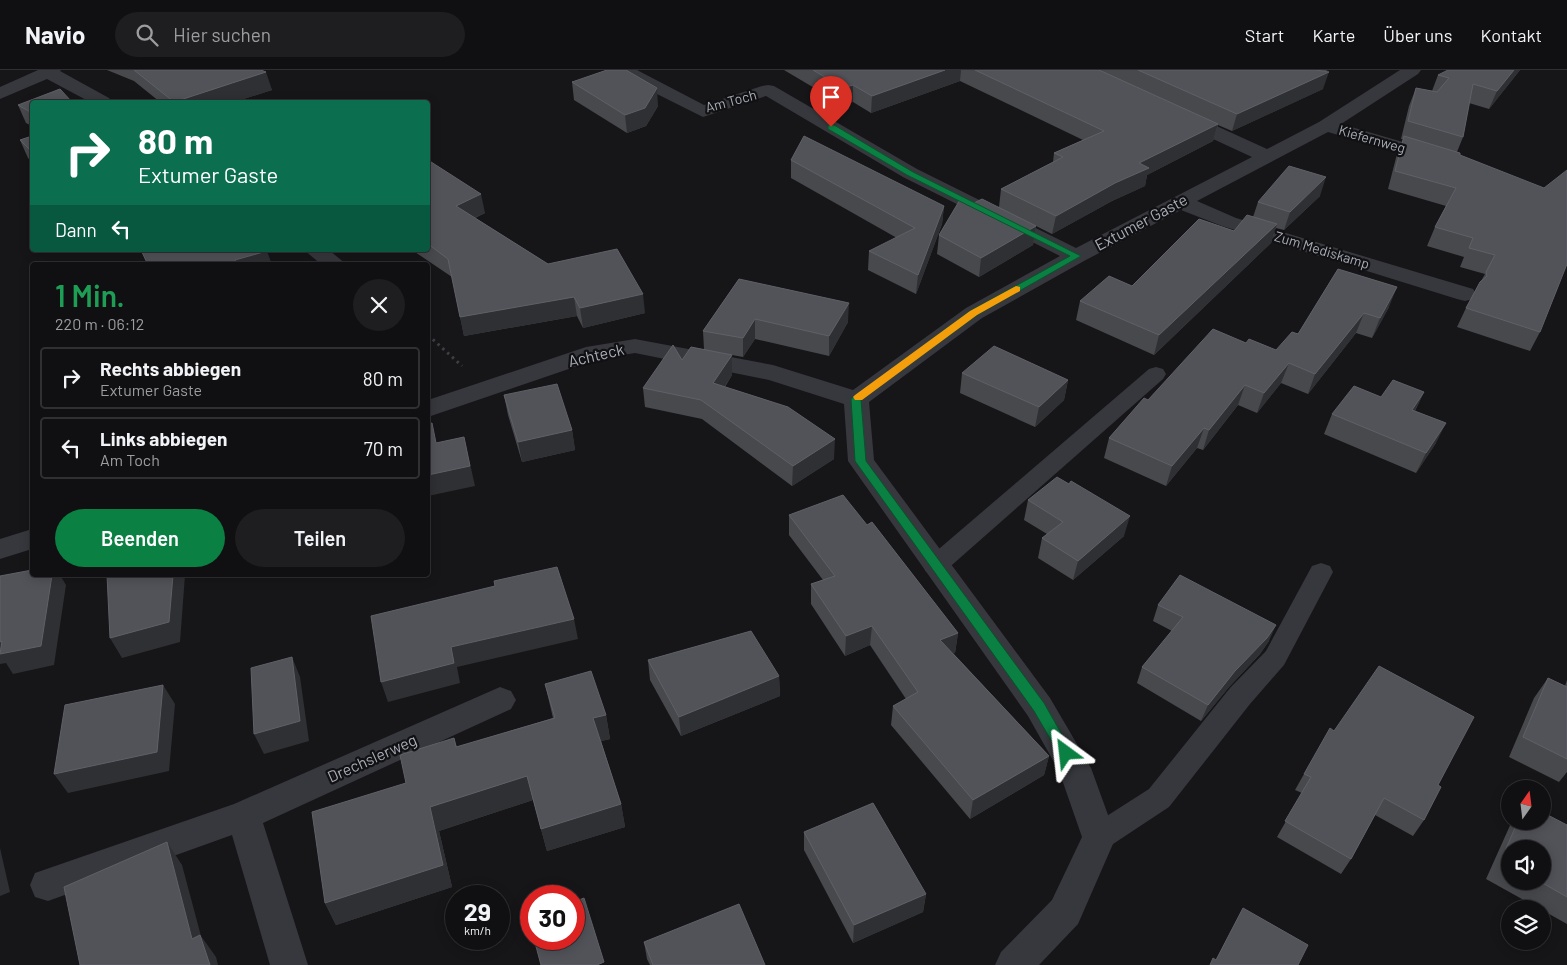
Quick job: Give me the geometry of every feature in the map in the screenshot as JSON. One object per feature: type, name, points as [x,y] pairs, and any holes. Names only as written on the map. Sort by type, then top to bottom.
[{"type":"street","name":"Am Toch","points":[[623,70],[703,111],[768,90],[910,173],[1076,256]]},
{"type":"street","name":"Extumer Gaste","points":[[856,399],[974,313],[1076,256],[1326,126],[1412,70]]},
{"type":"street","points":[[0,94],[50,71],[100,100]]},
{"type":"street","points":[[1163,108],[1266,156]]},
{"type":"street","name":"Kiefernweg","points":[[1326,126],[1451,162]]},
{"type":"street","name":"Zum Mediskamp","points":[[1180,202],[1229,222],[1465,294]]},
{"type":"street","points":[[318,252],[332,262]]},
{"type":"street","name":"Achteck","points":[[430,408],[594,352],[635,346],[773,373],[856,399]]},
{"type":"street","points":[[856,399],[861,461],[935,566],[1039,707],[1074,768],[1100,837],[1065,912],[1014,965]]},
{"type":"street","points":[[0,549],[30,540]]},
{"type":"street","name":"Drechslerweg","points":[[48,885],[244,816],[500,700]]},
{"type":"street","points":[[244,816],[290,965]]},
{"type":"lane","points":[[935,566],[1156,374]]},
{"type":"lane","points":[[1100,837],[1159,798],[1240,696],[1275,658],[1321,572]]},
{"type":"path","points":[[430,337],[487,388]]},
{"type":"building","points":[[134,70],[261,70],[266,72],[180,100],[172,100]]},
{"type":"building","points":[[607,70],[626,70],[657,88],[645,108],[625,115],[572,82]]},
{"type":"building","points":[[813,70],[945,70],[872,96],[853,85],[843,88]]},
{"type":"building","points":[[975,70],[1099,70],[1218,124],[1139,163],[1149,168],[1115,183],[1056,216],[1001,189],[1063,157],[1054,153],[1104,131]]},
{"type":"building","points":[[1138,70],[1316,70],[1329,72],[1237,114]]},
{"type":"building","points":[[1448,70],[1514,70],[1497,91],[1473,84],[1463,137],[1408,121],[1416,88],[1437,92],[1449,78],[1438,75]]},
{"type":"building","points":[[60,89],[70,100],[31,100]]},
{"type":"building","points":[[30,100],[30,112],[18,105]]},
{"type":"building","points":[[804,136],[944,206],[918,275],[869,251],[915,228],[791,160]]},
{"type":"building","points":[[1404,136],[1460,153],[1460,155],[1544,188],[1567,170],[1567,264],[1540,332],[1466,308],[1480,282],[1487,276],[1486,272],[1495,255],[1469,248],[1473,238],[1435,227],[1456,188],[1395,171]]},
{"type":"building","points":[[30,137],[30,150],[20,140]]},
{"type":"building","points":[[430,161],[481,194],[456,206],[548,264],[617,249],[643,294],[580,308],[574,297],[460,317],[448,259],[430,246]]},
{"type":"building","points":[[1289,166],[1326,177],[1290,212],[1258,202]]},
{"type":"building","points":[[961,198],[972,204],[982,199],[1036,226],[981,258],[939,235]]},
{"type":"building","points":[[1247,215],[1277,224],[1159,335],[1080,301],[1109,276],[1132,286],[1199,219],[1234,231]]},
{"type":"building","points":[[142,252],[263,252],[235,260],[236,262],[147,262]]},
{"type":"building","points":[[1338,269],[1397,287],[1380,318],[1364,313],[1315,374],[1289,363],[1264,393],[1245,385],[1209,430],[1204,428],[1172,466],[1109,438],[1144,398],[1148,400],[1213,329],[1246,343],[1249,339],[1276,350],[1292,332],[1298,334]]},
{"type":"building","points":[[739,279],[849,303],[829,336],[755,319],[743,338],[703,331]]},
{"type":"building","points":[[673,345],[682,360],[691,347],[732,355],[713,383],[788,407],[835,439],[793,466],[701,400],[643,388]]},
{"type":"building","points":[[994,346],[1068,380],[1039,407],[962,373]]},
{"type":"building","points":[[1393,380],[1424,392],[1412,410],[1446,423],[1426,453],[1332,414],[1354,386],[1381,397]]},
{"type":"building","points":[[557,384],[572,430],[518,442],[504,395]]},
{"type":"building","points":[[432,423],[436,443],[464,437],[470,466],[430,475],[430,424]]},
{"type":"building","points":[[1057,477],[1069,484],[1071,481],[1130,516],[1078,561],[1042,538],[1063,522],[1028,500]]},
{"type":"building","points":[[843,495],[867,525],[872,522],[958,633],[940,640],[1049,756],[973,800],[893,706],[918,692],[872,626],[846,636],[811,584],[835,576],[789,515]]},
{"type":"building","points":[[557,567],[574,619],[451,647],[454,663],[381,682],[371,616],[495,586],[494,581]]},
{"type":"building","points":[[30,570],[30,577],[52,577],[41,646],[0,654],[2,641],[0,642],[0,576]]},
{"type":"building","points":[[1180,575],[1276,625],[1267,638],[1235,671],[1208,705],[1142,667],[1183,617],[1158,605]]},
{"type":"building","points":[[107,577],[173,577],[169,622],[110,638]]},
{"type":"building","points":[[751,631],[779,676],[679,717],[648,660]]},
{"type":"building","points":[[292,657],[300,721],[254,734],[251,668]]},
{"type":"building","points":[[1379,666],[1474,717],[1438,785],[1441,787],[1424,820],[1384,798],[1351,859],[1285,821],[1311,777],[1304,774],[1330,728],[1334,731]]},
{"type":"building","points":[[591,671],[606,715],[593,718],[621,804],[541,829],[527,776],[430,807],[443,865],[325,903],[312,812],[406,783],[400,755],[454,738],[456,747],[555,718],[545,684]]},
{"type":"building","points":[[1548,678],[1567,687],[1567,759],[1523,737]]},
{"type":"building","points":[[163,685],[157,752],[54,774],[65,705]]},
{"type":"building","points":[[873,803],[926,894],[854,925],[804,832]]},
{"type":"building","points":[[1551,817],[1567,825],[1567,897],[1551,888],[1551,840],[1510,840],[1514,830],[1551,830]]},
{"type":"building","points":[[167,842],[192,939],[200,935],[210,965],[80,965],[64,887]]},
{"type":"building","points":[[585,901],[604,962],[597,965],[541,965],[537,950],[585,950]]},
{"type":"building","points":[[739,904],[765,965],[653,965],[644,942]]},
{"type":"building","points":[[1243,908],[1308,945],[1298,965],[1210,965],[1213,958],[1216,960]]},
{"type":"slow traffic","points":[[858,397],[974,313],[1016,289]]},
{"type":"route","points":[[831,127],[910,173],[1076,256],[974,313],[856,399],[861,461],[912,535],[1039,707],[1066,753]]}]
